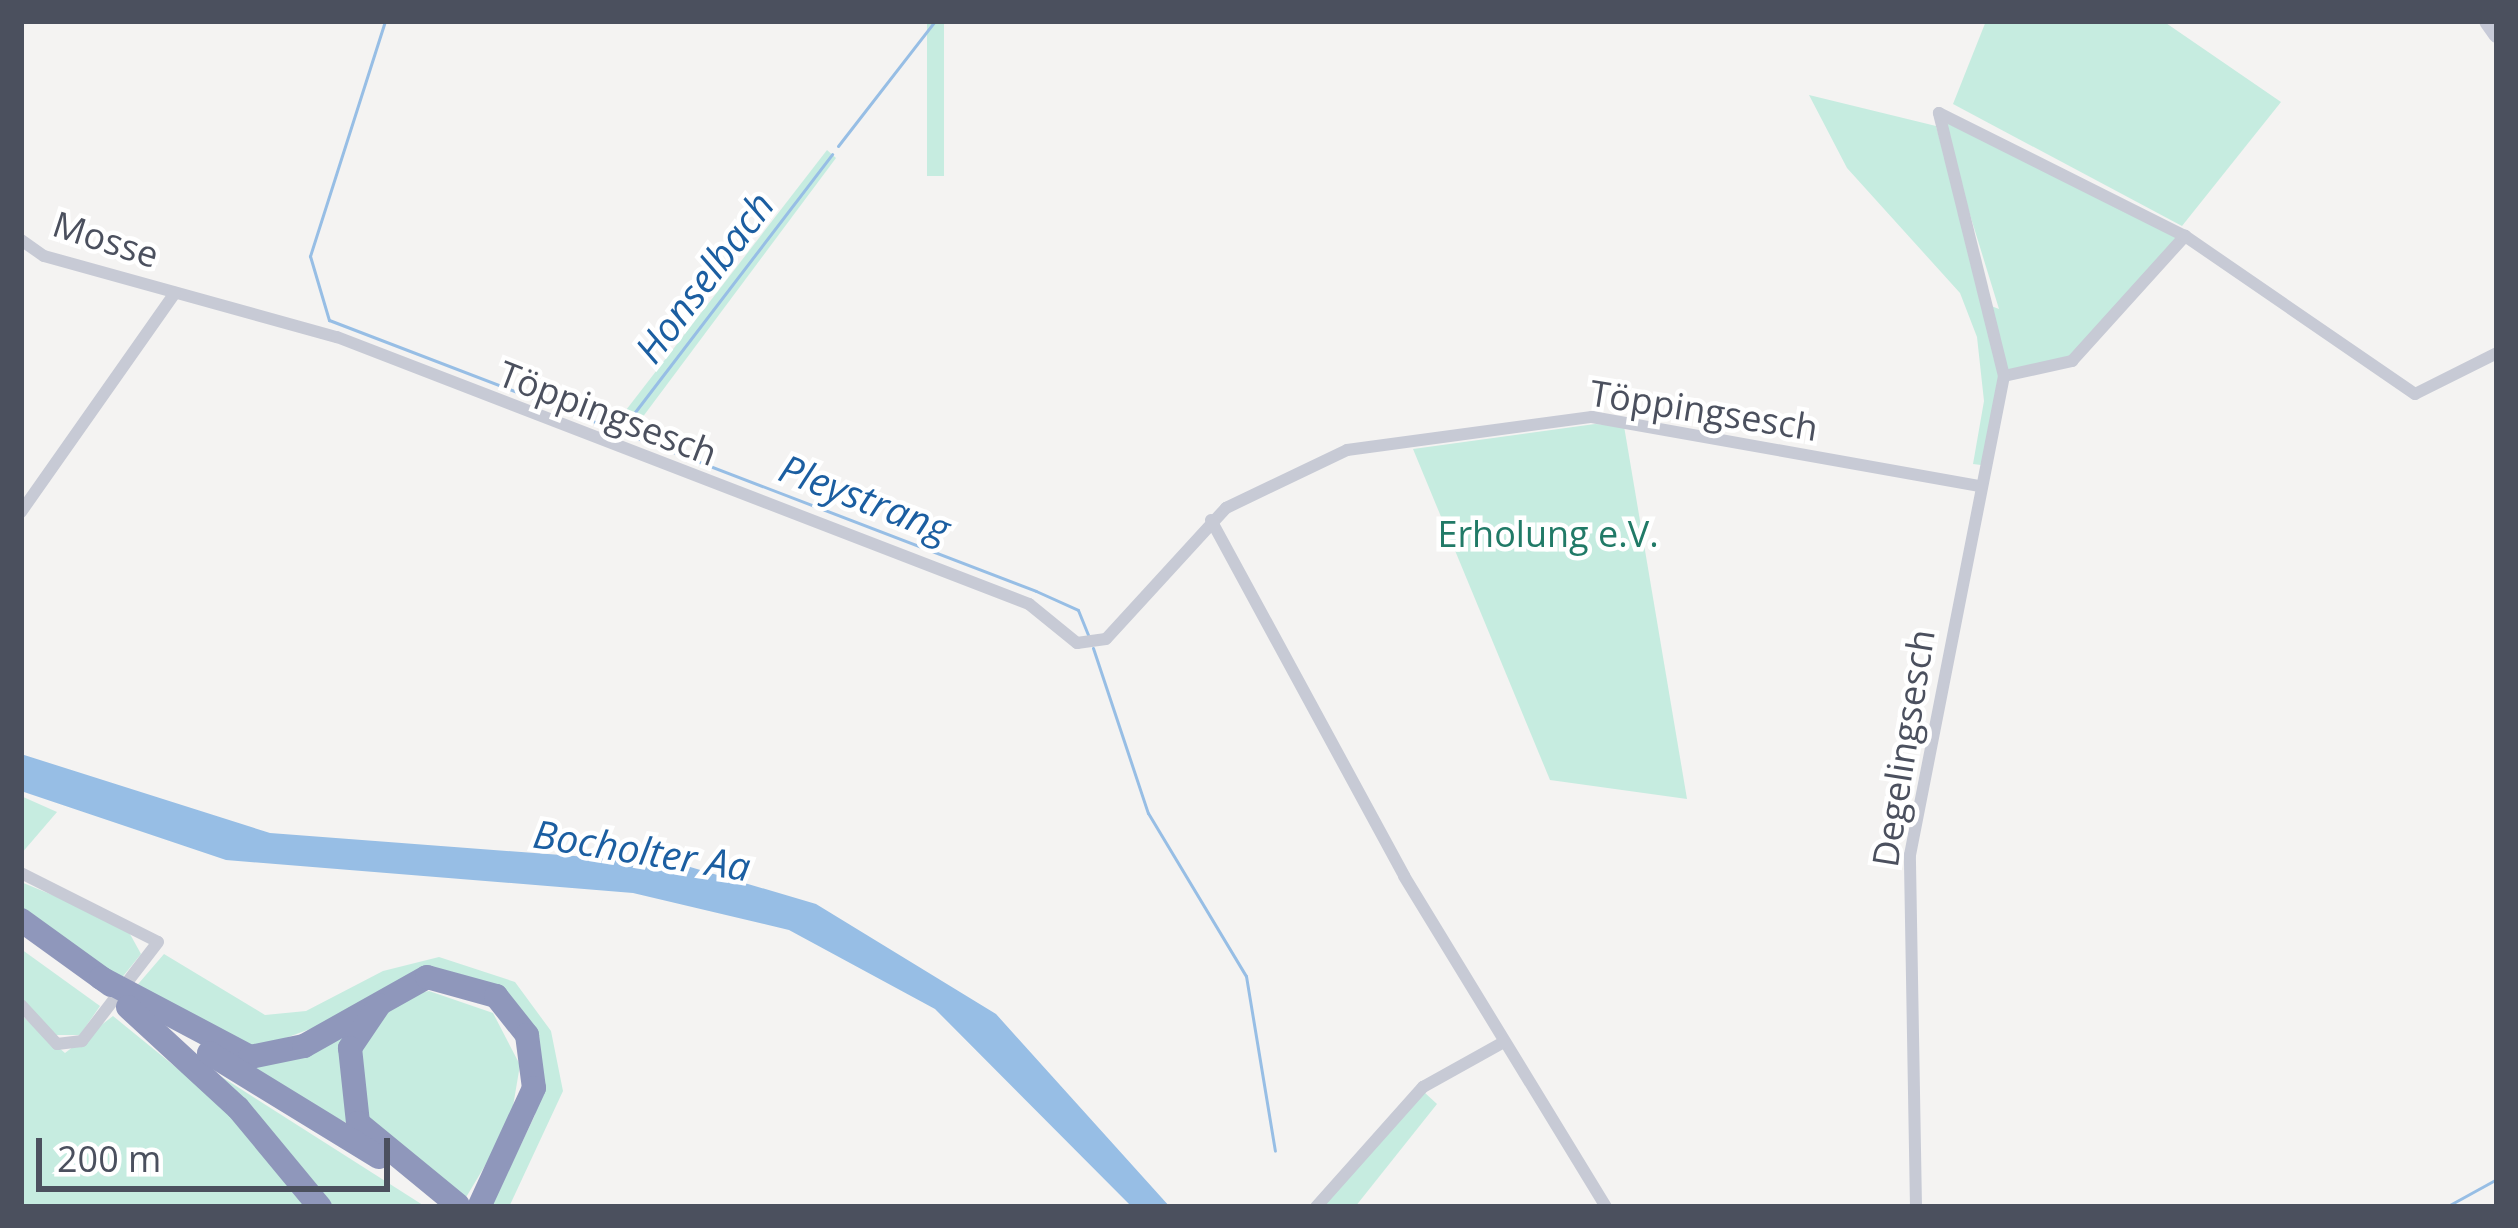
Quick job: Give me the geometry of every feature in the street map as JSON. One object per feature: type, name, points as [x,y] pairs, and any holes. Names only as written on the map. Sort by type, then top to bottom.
[{"type":"highway","points":[[21,920],[101,978],[462,1206]]},
{"type":"highway","points":[[21,935],[128,1007],[462,1206]]},
{"type":"highway","points":[[101,978],[250,1058],[304,1046],[403,983],[474,983],[513,1014],[535,1062],[527,1117],[494,1174],[462,1206]]},
{"type":"highway","points":[[462,1206],[376,1144],[350,1098],[350,1048],[391,997],[449,983],[474,992],[522,1045],[520,1116],[494,1174]]},
{"type":"highway","points":[[128,1007],[238,1108],[320,1207]]},
{"type":"street","points":[[2488,21],[2497,34]]},
{"type":"street","name":"Degelingsesch","points":[[1916,1207],[1910,855],[2004,376],[1939,113],[2185,236],[2415,394],[2497,353]]},
{"type":"street","points":[[2004,376],[2072,361],[2185,236]]},
{"type":"street","name":"Mosse","points":[[21,240],[175,292]]},
{"type":"street","points":[[21,512],[175,292]]},
{"type":"street","name":"Töppingsesch","points":[[175,292],[337,337],[1029,604],[1077,644],[1106,639],[1211,520],[1347,449],[1592,417],[1979,486]]},
{"type":"street","points":[[1211,520],[1504,1042],[1606,1207]]},
{"type":"street","points":[[21,873],[148,932],[158,943],[92,1031],[57,1044],[21,1005]]},
{"type":"street","points":[[1316,1207],[1424,1087],[1504,1042]]},
{"type":"green space","points":[[927,21],[944,21],[944,176],[927,176]]},
{"type":"green space","points":[[1986,21],[2163,21],[2281,102],[2182,226],[1953,104]]},
{"type":"green space","points":[[1809,95],[1936,126],[1986,304],[1999,309],[1943,127],[1952,120],[2178,236],[2071,356],[2007,373],[1981,465],[1973,464],[1984,401],[1977,337],[1960,293],[1847,168]]},
{"type":"green space","points":[[827,150],[836,158],[633,430],[616,423]]},
{"type":"green space","name":"Erholung e.V.","points":[[1595,424],[1624,426],[1687,799],[1550,780],[1413,449]]},
{"type":"green space","points":[[21,796],[57,812],[21,854]]},
{"type":"green space","points":[[21,882],[125,925],[141,954],[120,980],[21,910]]},
{"type":"green space","points":[[21,949],[100,1006],[80,1035],[51,1035],[21,999]]},
{"type":"green space","points":[[164,954],[265,1015],[306,1011],[383,971],[439,957],[515,982],[551,1031],[563,1091],[509,1207],[491,1207],[535,1115],[540,1051],[461,974],[247,1052],[133,990]]},
{"type":"green space","points":[[429,991],[493,1013],[520,1065],[510,1124],[465,1199],[376,1136],[352,1082],[364,1029],[400,997]]},
{"type":"green space","points":[[21,1015],[65,1053],[113,1016],[221,1104],[309,1207],[21,1207]]},
{"type":"green space","points":[[359,1016],[342,1073],[358,1129],[208,1049],[239,1060]]},
{"type":"green space","points":[[211,1070],[426,1207],[327,1207]]},
{"type":"green space","points":[[1424,1092],[1437,1104],[1355,1207],[1320,1207]]},
{"type":"water","points":[[21,754],[270,833],[680,864],[816,904],[996,1014],[1170,1207],[1132,1207],[935,1009],[789,930],[633,893],[226,860],[21,791]]},
{"type":"waterway","name":"Pleystrang","points":[[385,21],[310,256],[329,320],[1036,591],[1078,610],[1090,639]]},
{"type":"waterway","name":"Honselbach","points":[[838,146],[935,21]]},
{"type":"waterway","name":"Honselbach","points":[[622,429],[832,154]]},
{"type":"waterway","name":"Pleystrang","points":[[1093,648],[1148,813],[1246,976],[1275,1151]]},
{"type":"waterway","points":[[2446,1207],[2497,1179]]},
{"type":"water label","name":"Bocholter Aa","points":[[642,850]]}]
